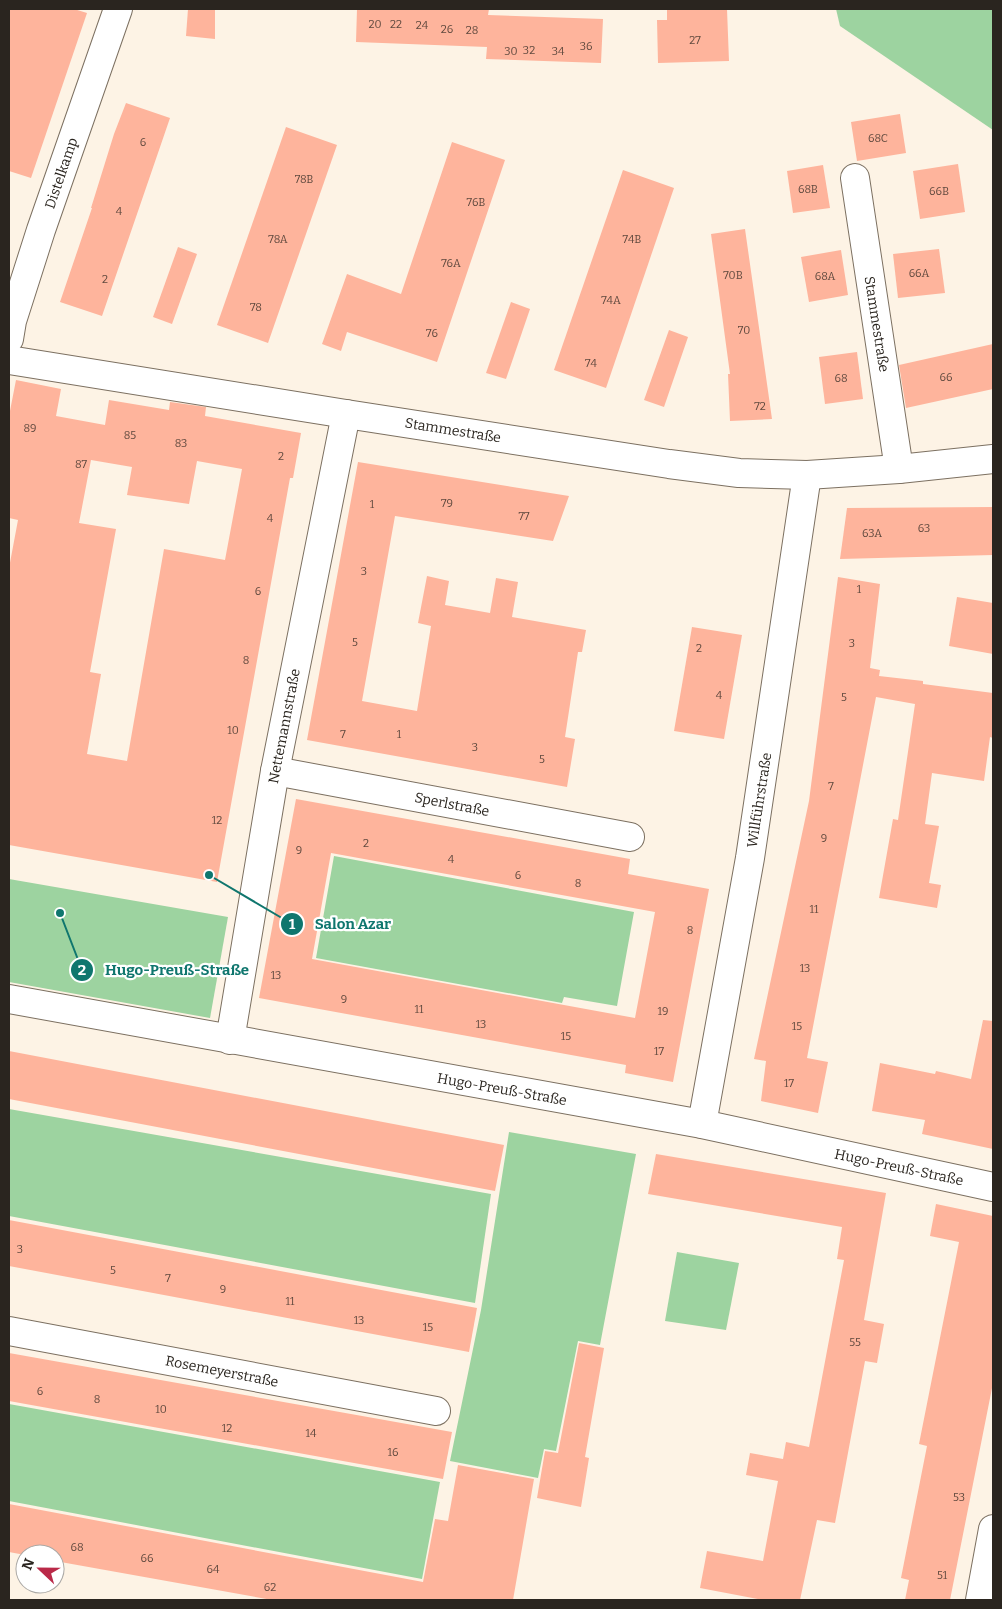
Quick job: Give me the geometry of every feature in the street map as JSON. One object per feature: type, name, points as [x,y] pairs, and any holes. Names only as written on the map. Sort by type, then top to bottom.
[{"type":"street","name":"Distelkamp","points":[[9,339],[12,321],[40,230],[118,9]]},
{"type":"street","name":"Stammestraße","points":[[855,178],[899,469]]},
{"type":"street","name":"Stammestraße","points":[[9,360],[669,464],[739,473],[808,474],[899,469],[993,458]]},
{"type":"street","name":"Nettemannstraße","points":[[230,1040],[275,771],[346,414]]},
{"type":"street","name":"Willführstraße","points":[[702,1124],[750,858],[808,474]]},
{"type":"street","name":"Sperlstraße","points":[[275,771],[630,837]]},
{"type":"street","name":"Hugo-Preuß-Straße","points":[[9,999],[702,1124],[993,1187]]},
{"type":"street","name":"Rosemeyerstraße","points":[[9,1331],[436,1411]]},
{"type":"street","points":[[980,1600],[993,1529]]},
{"type":"green space","points":[[836,9],[993,9],[993,130],[840,26]]},
{"type":"green space","points":[[334,856],[634,912],[617,1006],[564,997],[562,1003],[316,958]]},
{"type":"green space","points":[[9,879],[228,917],[210,1018],[9,982]]},
{"type":"green space","points":[[9,1109],[491,1194],[475,1303],[9,1216]]},
{"type":"green space","points":[[509,1132],[636,1154],[600,1345],[578,1341],[556,1451],[544,1449],[538,1478],[450,1461],[481,1310]]},
{"type":"green space","points":[[677,1252],[739,1263],[726,1330],[665,1321]]},
{"type":"green space","points":[[9,1404],[440,1482],[422,1579],[9,1501]]},
{"type":"building","points":[[9,9],[74,9],[87,13],[31,178],[9,171]]},
{"type":"building","points":[[188,9],[215,9],[215,39],[186,36]]},
{"type":"building","points":[[357,9],[489,9],[488,15],[603,19],[601,63],[486,59],[487,47],[356,42]]},
{"type":"building","points":[[667,9],[727,9],[729,61],[658,63],[657,20],[667,20]]},
{"type":"building","points":[[126,103],[170,118],[102,316],[60,302],[92,208],[114,134]]},
{"type":"building","points":[[900,114],[906,153],[857,161],[851,122]]},
{"type":"building","points":[[286,127],[337,145],[268,343],[217,325]]},
{"type":"building","points":[[452,142],[505,160],[437,362],[347,332],[341,351],[322,344],[347,274],[401,294]]},
{"type":"building","points":[[958,164],[965,212],[920,219],[913,171]]},
{"type":"building","points":[[823,165],[830,208],[793,213],[787,171]]},
{"type":"building","points":[[623,170],[674,188],[606,388],[554,370]]},
{"type":"building","points":[[745,229],[772,419],[730,421],[728,374],[730,374],[711,234]]},
{"type":"building","points":[[178,247],[197,254],[172,324],[153,317]]},
{"type":"building","points":[[939,249],[945,293],[898,298],[893,254]]},
{"type":"building","points":[[841,250],[848,295],[809,302],[801,257]]},
{"type":"building","points":[[511,302],[530,309],[506,379],[486,373]]},
{"type":"building","points":[[669,330],[688,337],[664,407],[644,400]]},
{"type":"building","points":[[993,344],[993,389],[906,408],[899,365]]},
{"type":"building","points":[[857,352],[863,399],[825,404],[819,357]]},
{"type":"building","points":[[16,380],[61,389],[56,416],[105,425],[109,400],[169,410],[170,402],[206,407],[205,416],[301,433],[293,478],[290,478],[217,882],[9,845],[9,568],[18,520],[9,518],[9,416]],"holes":[[[91,460],[132,467],[127,495],[189,504],[197,461],[242,469],[225,560],[164,549],[127,761],[87,754],[101,674],[90,672],[116,529],[79,523]]]},
{"type":"building","points":[[358,462],[569,496],[553,541],[395,516],[362,701],[417,711],[431,626],[418,623],[427,576],[449,581],[445,605],[490,613],[496,578],[518,582],[512,617],[586,630],[582,652],[578,652],[565,737],[575,739],[567,787],[307,740]]},
{"type":"building","points":[[993,507],[993,555],[840,559],[847,508]]},
{"type":"building","points":[[838,577],[880,584],[870,668],[880,670],[879,676],[923,681],[923,684],[993,693],[993,738],[990,737],[984,781],[932,773],[925,824],[939,826],[929,883],[941,885],[937,908],[879,898],[893,819],[898,820],[915,704],[876,697],[807,1058],[828,1062],[818,1113],[761,1101],[766,1061],[754,1059],[809,801]]},
{"type":"building","points":[[957,597],[993,603],[993,654],[949,646]]},
{"type":"building","points":[[692,627],[742,635],[724,739],[674,731]]},
{"type":"building","points":[[296,799],[630,859],[628,874],[709,889],[673,1082],[625,1073],[626,1065],[259,998]],"holes":[[[331,853],[655,912],[635,1018],[312,959]]]},
{"type":"building","points":[[983,1020],[993,1021],[993,1149],[922,1134],[925,1120],[872,1111],[880,1063],[935,1074],[936,1071],[971,1079]]},
{"type":"building","points":[[9,1051],[504,1145],[495,1191],[9,1099]]},
{"type":"building","points":[[656,1154],[886,1193],[864,1320],[884,1324],[877,1363],[865,1361],[835,1523],[817,1520],[800,1600],[763,1600],[700,1588],[707,1551],[763,1561],[778,1481],[746,1475],[750,1453],[783,1459],[786,1442],[809,1447],[844,1260],[837,1259],[842,1227],[648,1194]]},
{"type":"building","points":[[936,1204],[993,1216],[993,1383],[950,1600],[905,1600],[909,1580],[901,1578],[927,1446],[919,1444],[959,1242],[930,1236]]},
{"type":"building","points":[[9,1220],[477,1308],[469,1352],[9,1266]]},
{"type":"building","points":[[579,1343],[604,1348],[585,1457],[589,1458],[581,1507],[537,1498],[545,1451],[558,1453]]},
{"type":"building","points":[[9,1353],[452,1432],[443,1479],[9,1401]]},
{"type":"building","points":[[458,1465],[534,1479],[513,1600],[272,1600],[65,1563],[65,1544],[15,1544],[15,1553],[9,1552],[9,1504],[423,1582],[435,1519],[448,1521]]},
{"type":"place","name":"Salon Azar","points":[[209,875]]},
{"type":"place","name":"Hugo-Preuß-Straße","points":[[60,913]]}]
